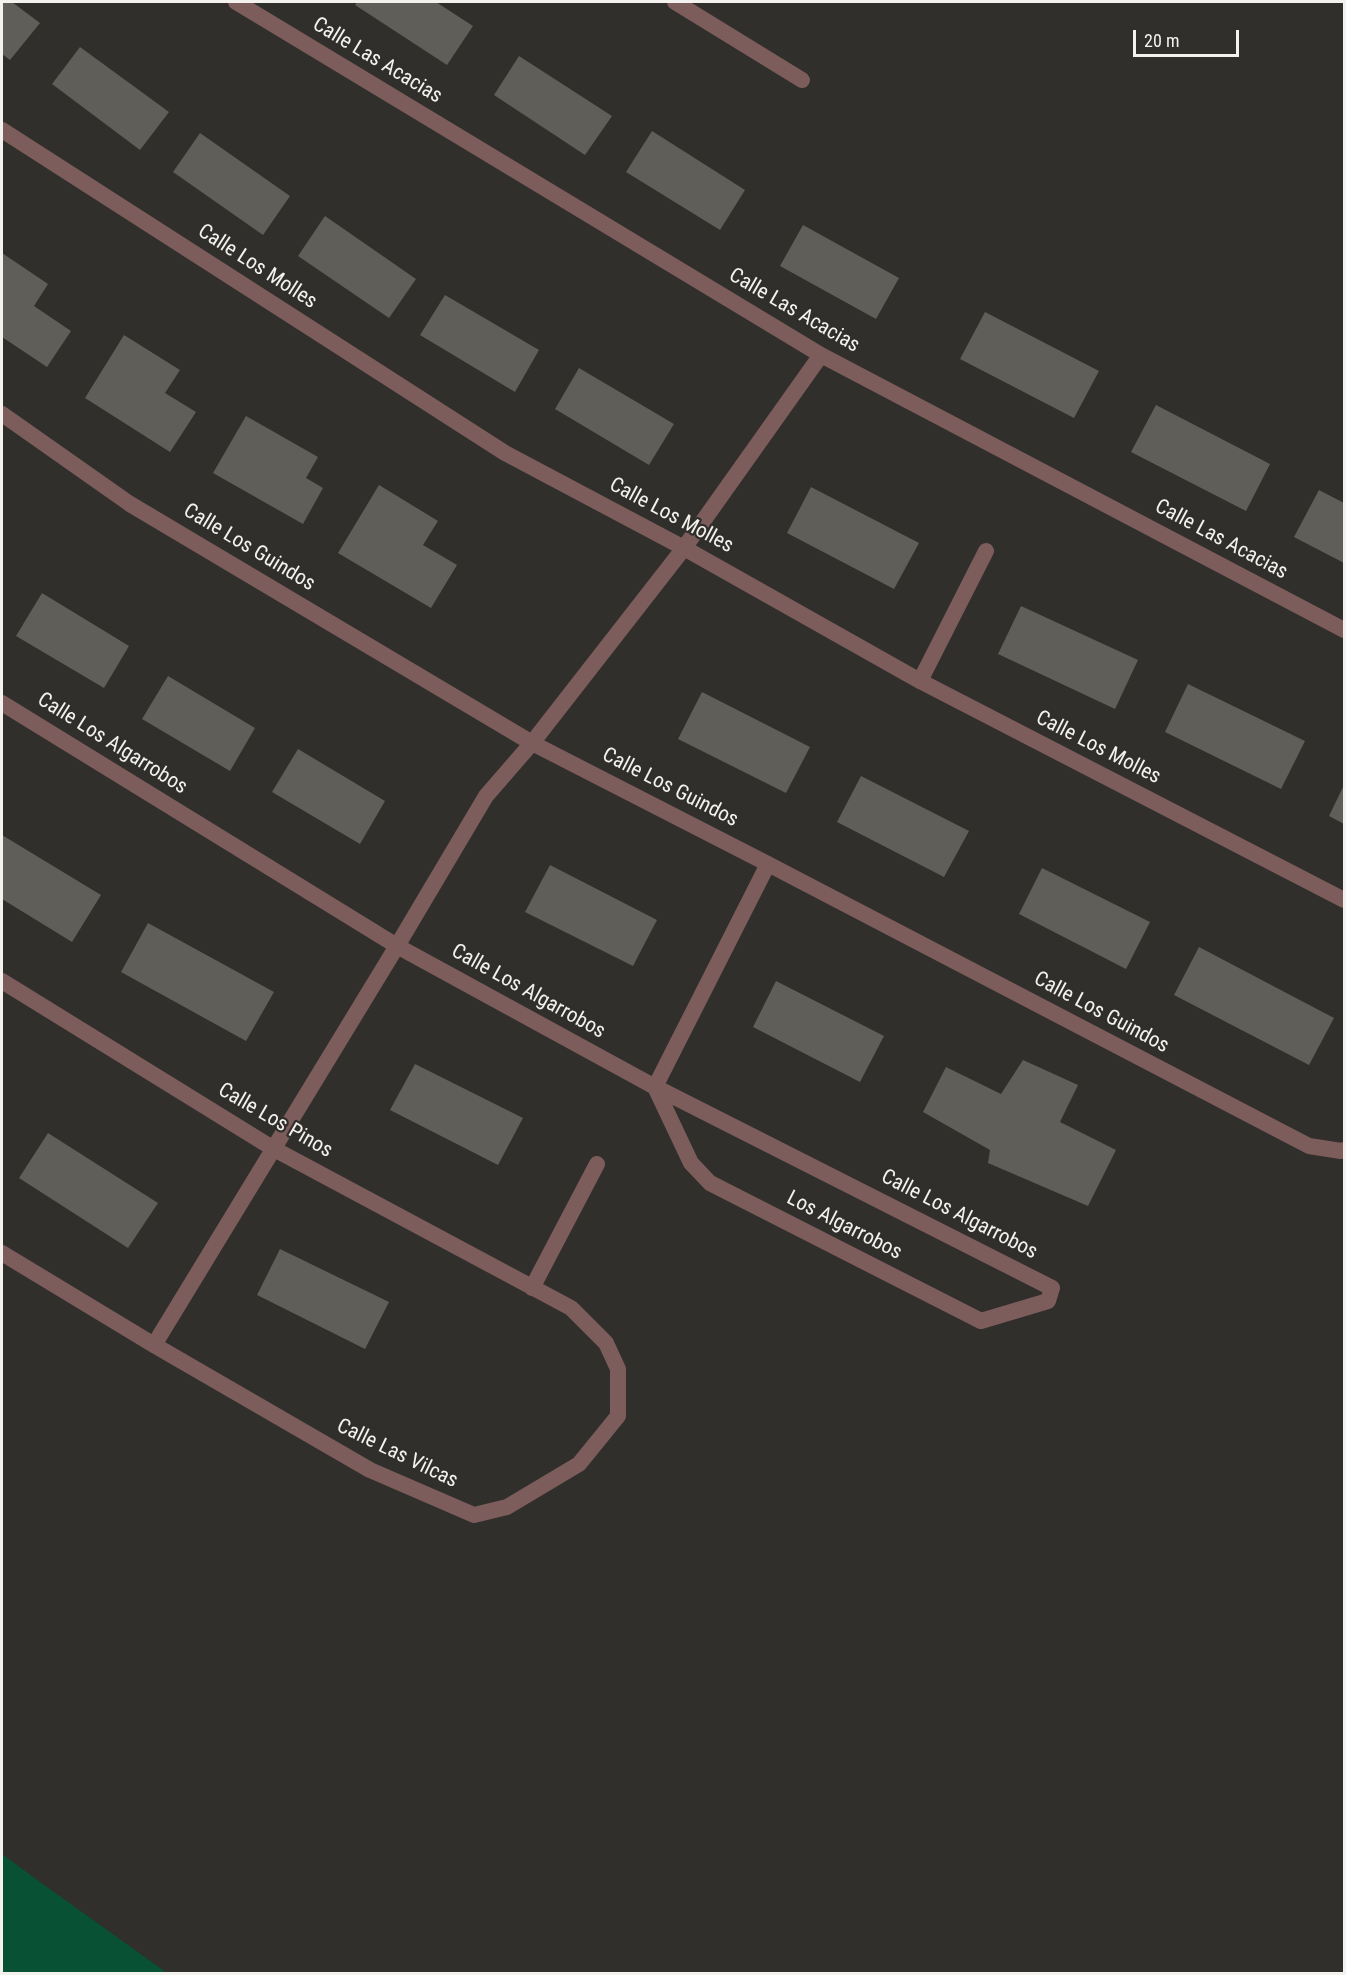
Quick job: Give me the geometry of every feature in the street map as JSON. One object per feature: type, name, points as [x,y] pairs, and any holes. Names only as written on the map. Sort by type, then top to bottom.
[{"type":"street","name":"Calle Las Acacias","points":[[236,2],[821,355],[1344,630]]},
{"type":"street","points":[[675,2],[802,80]]},
{"type":"street","name":"Calle Los Molles","points":[[2,130],[505,453],[684,548],[920,681],[1344,900]]},
{"type":"street","points":[[154,1345],[486,796],[532,743],[684,548],[821,355]]},
{"type":"street","name":"Calle Los Guindos","points":[[2,414],[130,504],[532,743],[1309,1146],[1344,1150]]},
{"type":"street","points":[[920,681],[986,551]]},
{"type":"street","name":"Calle Los Algarrobos","points":[[2,703],[397,946],[655,1087],[1052,1288]]},
{"type":"street","points":[[655,1087],[768,864]]},
{"type":"street","name":"Calle Los Pinos","points":[[2,981],[274,1149],[532,1288]]},
{"type":"street","name":"Los Algarrobos","points":[[655,1087],[691,1163],[710,1183],[981,1321],[1048,1301],[1052,1288]]},
{"type":"street","points":[[532,1288],[597,1164]]},
{"type":"street","name":"Calle Las Vilcas","points":[[2,1253],[154,1345],[369,1470],[474,1515],[507,1507],[579,1464],[618,1416],[618,1369],[606,1344],[571,1308],[532,1288]]},
{"type":"green space","points":[[2,1854],[29,1874],[167,1973],[2,1973]]},
{"type":"building","points":[[2,2],[12,2],[40,23],[10,60],[2,54]]},
{"type":"building","points":[[357,2],[436,2],[473,26],[447,65],[355,5]]},
{"type":"building","points":[[80,47],[169,112],[140,150],[52,84]]},
{"type":"building","points":[[519,56],[612,116],[585,155],[494,95]]},
{"type":"building","points":[[652,131],[745,190],[720,230],[626,172]]},
{"type":"building","points":[[200,133],[290,196],[263,235],[173,172]]},
{"type":"building","points":[[325,216],[416,279],[389,318],[298,256]]},
{"type":"building","points":[[803,225],[899,278],[876,319],[780,266]]},
{"type":"building","points":[[2,253],[48,284],[34,306],[71,331],[47,367],[2,337]]},
{"type":"building","points":[[445,295],[539,350],[515,392],[420,335]]},
{"type":"building","points":[[985,312],[1099,371],[1074,418],[960,359]]},
{"type":"building","points":[[124,335],[180,370],[165,393],[196,412],[170,452],[85,398]]},
{"type":"building","points":[[579,368],[674,424],[649,465],[555,409]]},
{"type":"building","points":[[1156,405],[1270,464],[1246,511],[1131,452]]},
{"type":"building","points":[[246,416],[318,457],[306,478],[323,488],[303,524],[213,473]]},
{"type":"building","points":[[379,485],[438,521],[423,545],[457,565],[431,608],[338,553]]},
{"type":"building","points":[[811,487],[919,543],[894,589],[787,533]]},
{"type":"building","points":[[1319,490],[1344,503],[1344,563],[1294,537]]},
{"type":"building","points":[[42,593],[129,646],[104,688],[16,636]]},
{"type":"building","points":[[1021,606],[1138,660],[1115,709],[998,654]]},
{"type":"building","points":[[168,676],[255,728],[230,771],[142,719]]},
{"type":"building","points":[[1188,684],[1305,741],[1281,789],[1165,732]]},
{"type":"building","points":[[702,692],[810,747],[786,793],[678,739]]},
{"type":"building","points":[[298,749],[385,801],[360,844],[272,792]]},
{"type":"building","points":[[861,776],[969,831],[944,877],[837,822]]},
{"type":"building","points":[[1344,785],[1344,824],[1329,816]]},
{"type":"building","points":[[2,835],[101,895],[72,942],[2,899]]},
{"type":"building","points":[[550,865],[657,920],[633,966],[525,912]]},
{"type":"building","points":[[1042,868],[1150,922],[1126,969],[1019,914]]},
{"type":"building","points":[[148,923],[274,992],[246,1041],[121,972]]},
{"type":"building","points":[[1199,947],[1334,1018],[1309,1065],[1174,995]]},
{"type":"building","points":[[776,981],[884,1036],[860,1082],[753,1027]]},
{"type":"building","points":[[1023,1060],[1078,1085],[1060,1122],[1116,1150],[1088,1206],[988,1163],[990,1150],[923,1112],[946,1067],[1001,1094]]},
{"type":"building","points":[[415,1064],[523,1118],[498,1165],[390,1110]]},
{"type":"building","points":[[48,1133],[158,1203],[128,1248],[19,1178]]},
{"type":"building","points":[[280,1249],[389,1302],[365,1349],[257,1295]]}]
